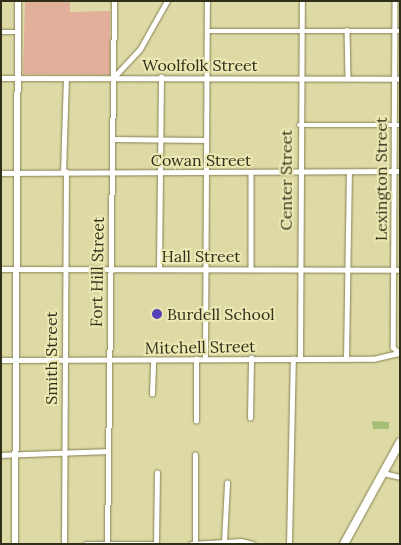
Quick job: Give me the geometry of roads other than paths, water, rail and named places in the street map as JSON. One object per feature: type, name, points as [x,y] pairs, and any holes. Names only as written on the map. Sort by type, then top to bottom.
[{"type":"highway","points":[[344,544],[400,442]]},
{"type":"street","points":[[15,544],[18,1]]},
{"type":"street","name":"Fort Hill Street","points":[[107,543],[109,267],[114,1]]},
{"type":"street","points":[[114,78],[140,49],[168,1]]},
{"type":"street","points":[[205,358],[203,268],[207,1]]},
{"type":"street","name":"Center Street","points":[[300,359],[298,174],[302,1]]},
{"type":"street","name":"Lexington Street","points":[[395,1],[397,31],[393,125],[397,270],[392,347],[399,353]]},
{"type":"street","points":[[207,31],[301,29],[397,31]]},
{"type":"street","points":[[347,30],[348,78]]},
{"type":"street","points":[[1,32],[18,32]]},
{"type":"street","points":[[114,65],[126,63]]},
{"type":"street","points":[[159,268],[158,172],[161,77]]},
{"type":"street","name":"Woolfolk Street","points":[[1,78],[206,77],[400,79]]},
{"type":"street","name":"Smith Street","points":[[64,544],[63,360],[66,79]]},
{"type":"street","points":[[299,125],[400,125]]},
{"type":"street","points":[[112,139],[205,140]]},
{"type":"street","name":"Cowan Street","points":[[1,173],[204,172],[298,174],[400,171]]},
{"type":"street","points":[[251,173],[251,269]]},
{"type":"street","points":[[346,359],[349,173]]},
{"type":"street","name":"Hall Street","points":[[1,269],[109,267],[397,270]]},
{"type":"street","name":"Mitchell Street","points":[[1,360],[346,359],[399,353]]},
{"type":"street","points":[[250,418],[251,358]]},
{"type":"street","points":[[196,359],[196,421]]},
{"type":"street","points":[[289,544],[293,359]]},
{"type":"street","points":[[152,394],[153,360]]},
{"type":"street","points":[[1,455],[108,451]]},
{"type":"street","points":[[195,455],[193,544],[224,541],[253,544]]},
{"type":"street","points":[[86,544],[154,544],[157,473]]},
{"type":"street","points":[[383,473],[400,477]]},
{"type":"street","points":[[224,541],[227,482]]},
{"type":"place","name":"Burdell School","points":[[157,314]]}]
